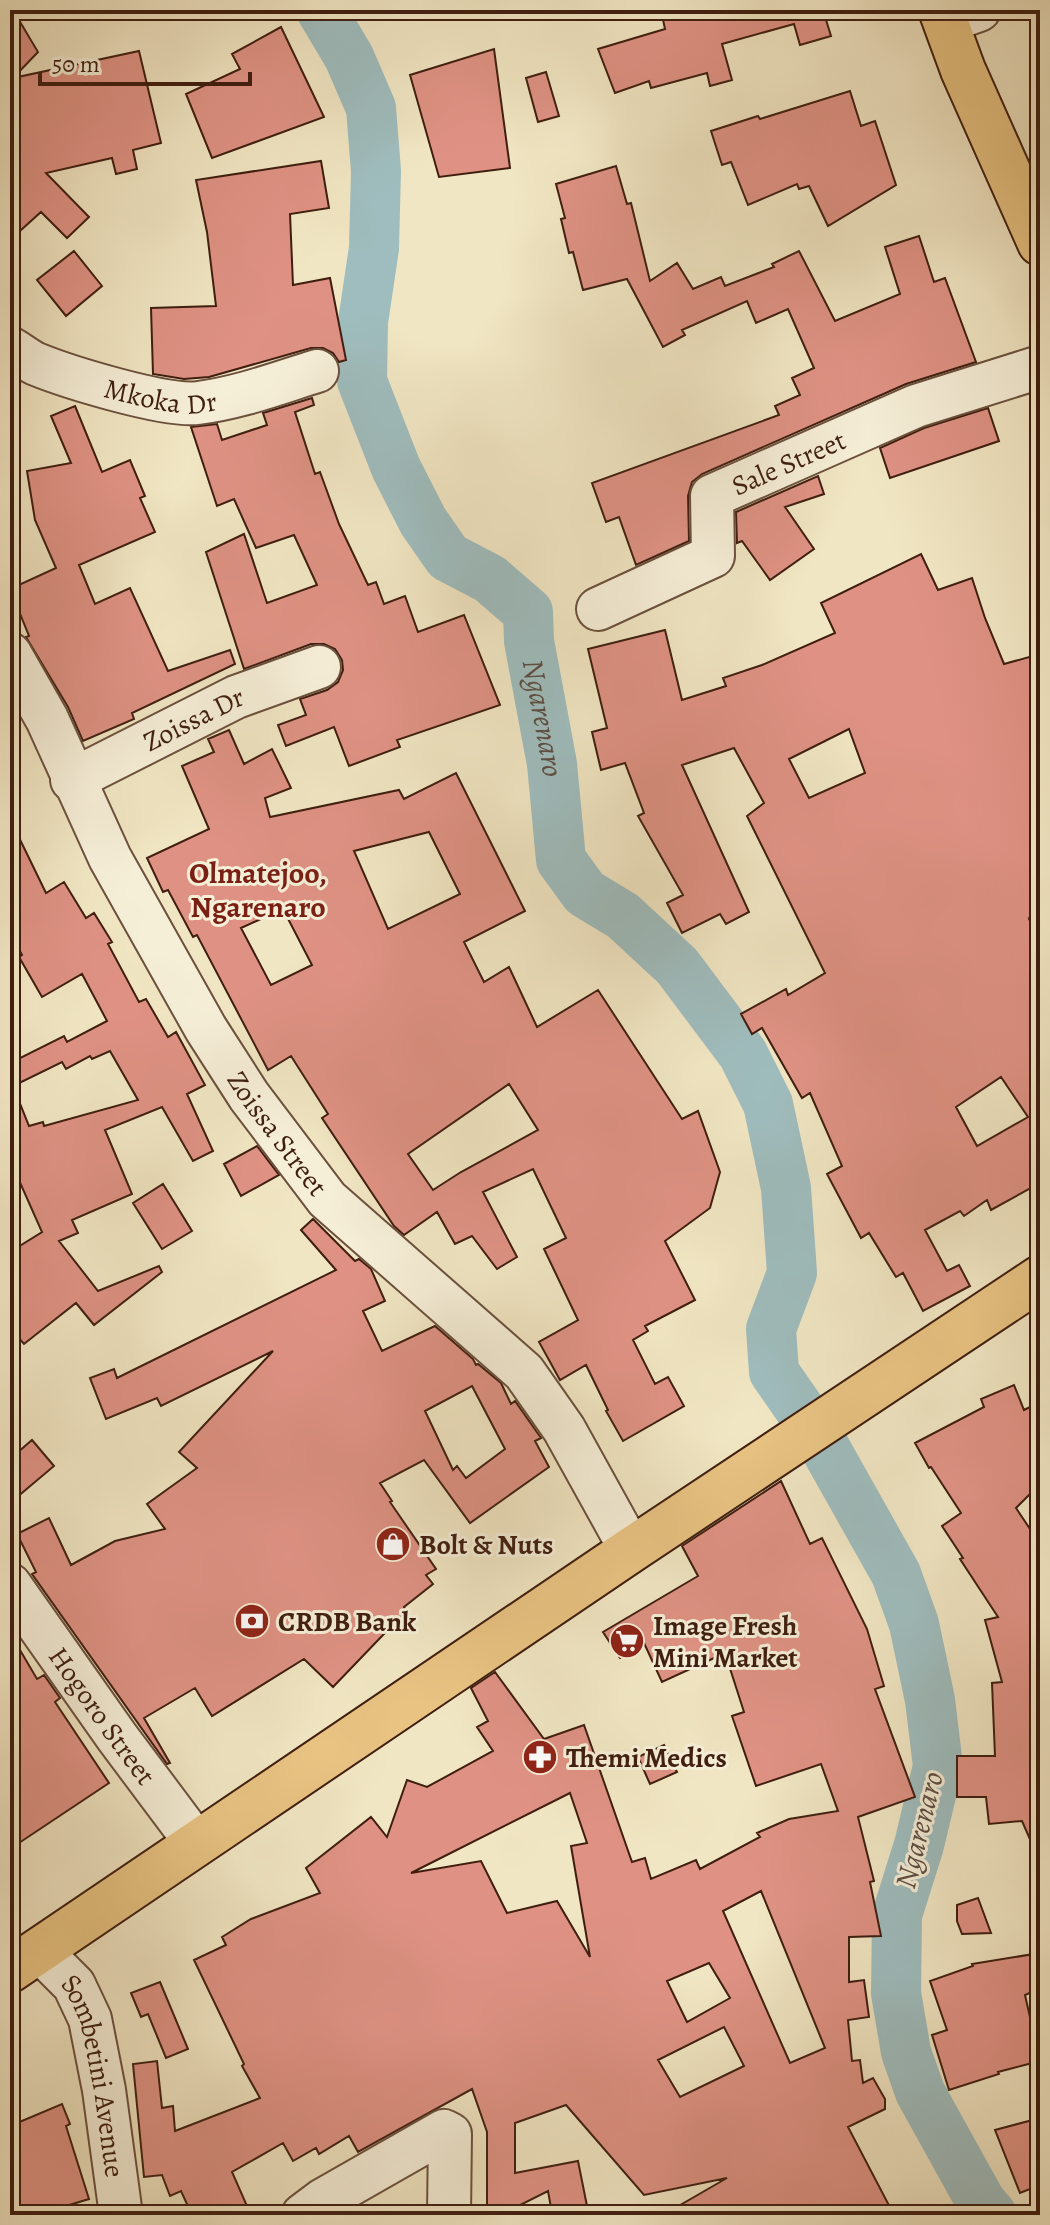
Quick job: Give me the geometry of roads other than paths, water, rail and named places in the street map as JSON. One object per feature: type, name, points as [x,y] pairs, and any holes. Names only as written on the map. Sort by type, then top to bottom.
[{"type":"highway","points":[[955,14],[963,70],[1040,243]]},
{"type":"highway","points":[[20,1961],[1040,1278]]},
{"type":"street","name":"Mkoka Dr","points":[[10,348],[34,363],[98,384],[152,398],[194,404],[242,394],[317,371]]},
{"type":"street","name":"Sale Street","points":[[598,609],[713,556],[712,496],[916,406],[1040,367]]},
{"type":"street","name":"Zoissa Street","points":[[10,654],[47,719],[72,780],[110,858],[206,1029],[294,1159],[338,1210],[524,1372],[564,1429],[631,1550]]},
{"type":"street","name":"Zoissa Dr","points":[[72,780],[236,697],[319,667]]},
{"type":"street","name":"Hogoro Street","points":[[10,1585],[197,1844]]},
{"type":"street","name":"Sombetini Avenue","points":[[20,1961],[74,1985],[90,2019],[104,2090],[121,2215]]},
{"type":"street","points":[[303,2215],[323,2200],[444,2131],[450,2134],[449,2215]]},
{"type":"waterway","name":"Ngarenaro","points":[[321,10],[349,57],[371,108],[376,171],[374,248],[363,322],[362,381],[396,468],[423,521],[448,557],[490,579],[528,612],[529,641],[552,764],[561,860],[585,893],[623,916],[677,966],[743,1054],[768,1104],[786,1188],[792,1273],[771,1329],[774,1372],[799,1408]]},
{"type":"waterway","name":"Ngarenaro","points":[[824,1446],[896,1574],[914,1624],[930,1700],[938,1766],[919,1845],[897,1915],[896,1993],[906,2052],[920,2092],[981,2202],[992,2215]]},
{"type":"place","name":"Bolt & Nuts","points":[[393,1544]]},
{"type":"place","name":"CRDB Bank","points":[[252,1621]]},
{"type":"place","name":"Image Fresh Mini Market","points":[[627,1641]]},
{"type":"place","name":"Themi Medics","points":[[540,1757]]},
{"type":"district","name":"Olmatejoo, Ngarenaro","points":[[258,890]]}]
